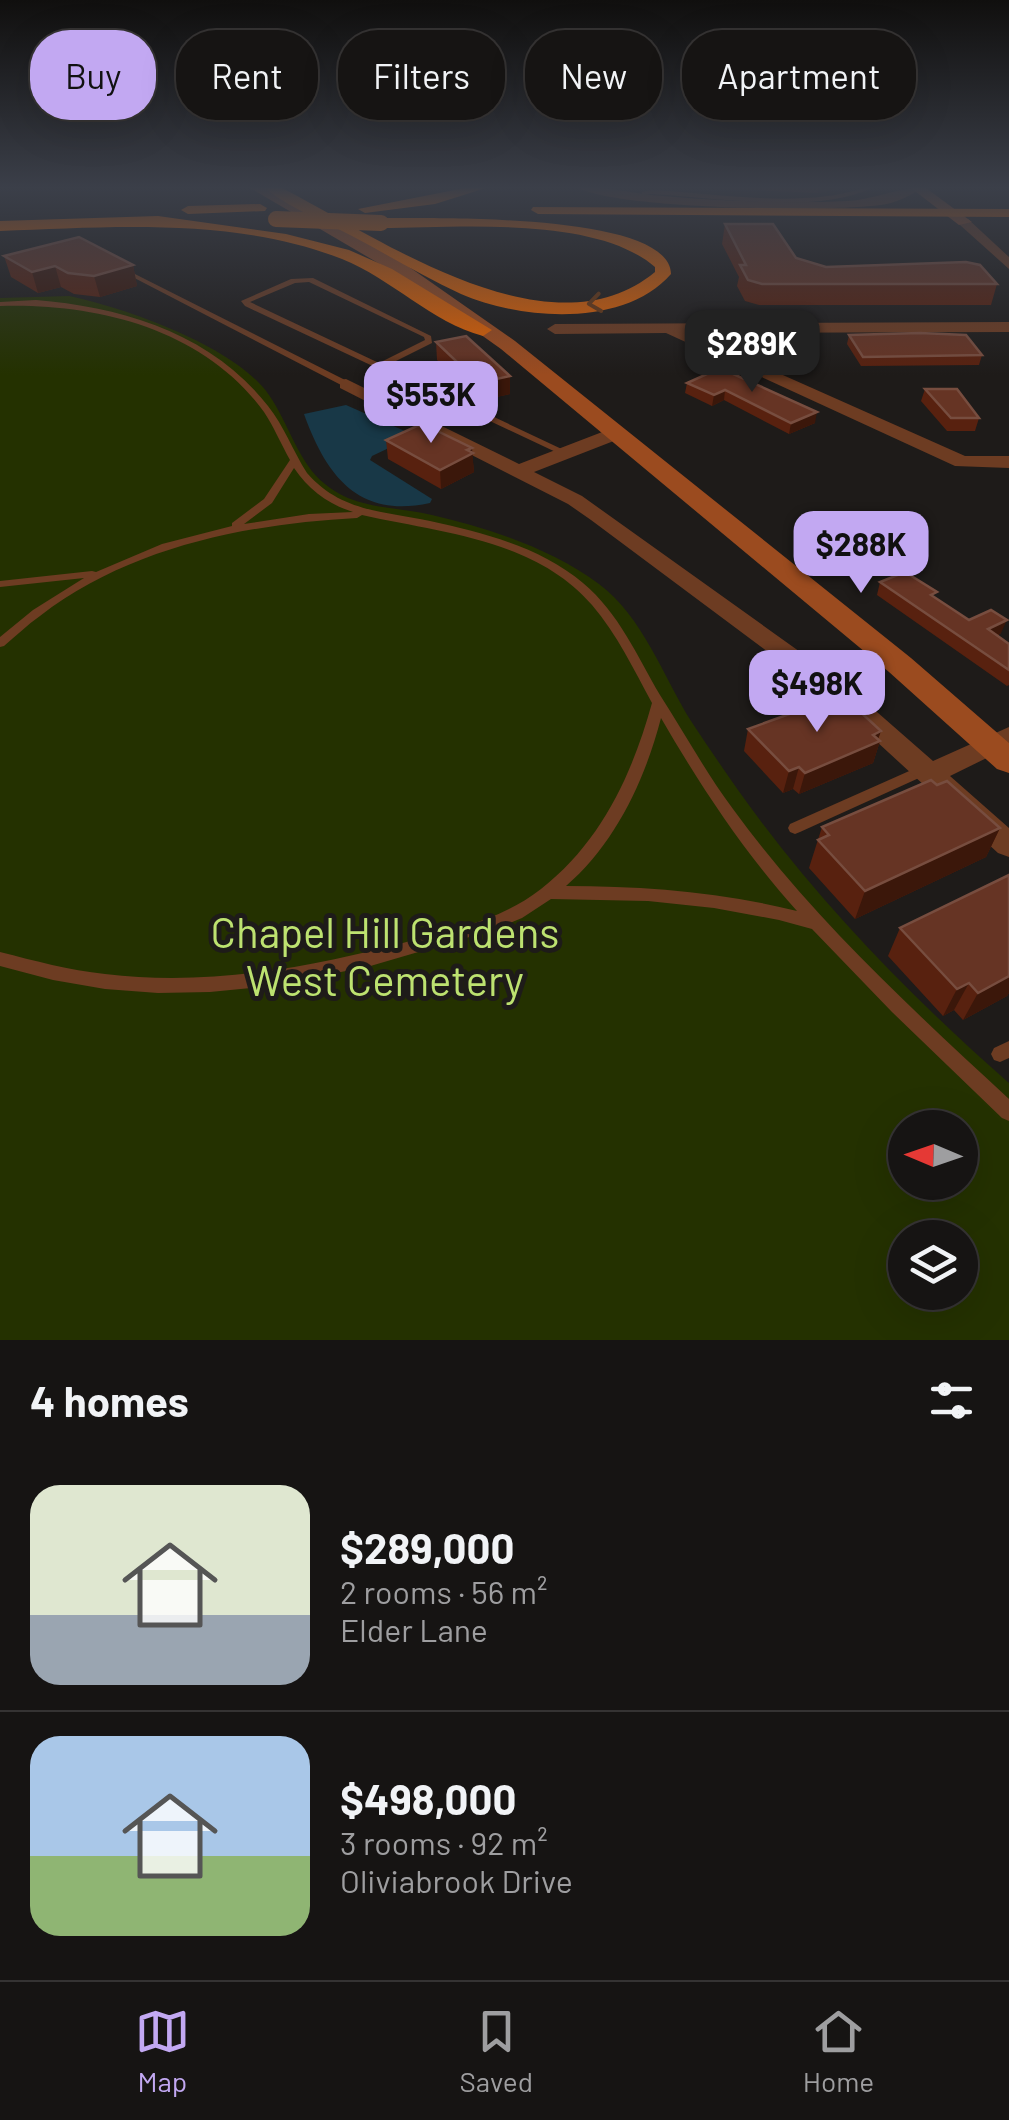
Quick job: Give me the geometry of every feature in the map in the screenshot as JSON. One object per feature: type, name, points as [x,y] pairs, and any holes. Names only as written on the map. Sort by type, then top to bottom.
[{"type":"highway","points":[[335,251],[384,272],[464,324],[484,330]]},
{"type":"highway","points":[[390,251],[406,255],[478,295],[532,306],[582,306],[649,288],[663,274],[664,266],[649,251]]},
{"type":"main road","points":[[368,251],[508,346],[1002,747]]},
{"type":"main road","points":[[389,251],[502,331],[508,346]]},
{"type":"street","points":[[992,276],[1008,264]]},
{"type":"street","points":[[555,329],[1009,327]]},
{"type":"street","points":[[663,328],[959,460],[1009,462]]},
{"type":"street","points":[[346,384],[574,500],[798,659],[930,770],[1009,845]]},
{"type":"street","points":[[518,471],[617,433]]},
{"type":"street","points":[[930,770],[1002,747]]},
{"type":"lane","points":[[109,263],[346,384]]},
{"type":"lane","points":[[379,366],[420,348],[429,341],[428,336],[310,280],[294,280],[245,301],[248,304],[379,366],[562,452]]},
{"type":"lane","points":[[0,304],[51,302],[98,309],[149,326],[195,348],[263,404],[286,440],[294,462],[322,494],[367,515]]},
{"type":"lane","points":[[234,527],[268,501],[294,462]]},
{"type":"lane","points":[[0,584],[105,571],[234,527],[367,515],[439,527],[556,568],[582,587],[604,612],[729,815],[813,922],[1009,1112]]},
{"type":"lane","points":[[0,643],[30,618],[105,571]]},
{"type":"lane","points":[[0,959],[72,978],[125,986],[231,986],[282,979],[408,950],[505,918],[548,893],[603,834],[639,768],[658,702]]},
{"type":"lane","points":[[796,828],[930,770]]},
{"type":"lane","points":[[548,893],[633,893],[754,905],[813,922]]},
{"type":"green space","name":"Chapel Hill Gardens West Cemetery","points":[[69,296],[178,332],[206,345],[253,377],[269,395],[316,476],[337,492],[363,503],[454,520],[519,541],[581,572],[628,613],[708,747],[799,869],[900,980],[1009,1083],[1009,1340],[0,1340],[0,298]]},
{"type":"water","points":[[346,405],[412,437],[370,460],[432,499],[430,503],[405,506],[364,498],[335,473],[304,414]]},
{"type":"building","points":[[26,251],[105,251],[133,265],[94,276],[68,273],[55,266],[32,272],[4,256]]},
{"type":"building","points":[[739,251],[791,251],[796,258],[826,267],[966,262],[980,265],[997,284],[762,284],[748,280],[740,265],[746,265]]},
{"type":"building","points":[[849,335],[966,335],[982,355],[863,357]]},
{"type":"building","points":[[466,336],[510,376],[479,383],[436,342]]},
{"type":"building","points":[[720,368],[817,412],[791,423],[725,390],[714,395],[687,383]]},
{"type":"building","points":[[925,389],[957,389],[979,418],[951,418]]},
{"type":"building","points":[[417,426],[427,426],[472,448],[467,450],[473,453],[440,470],[386,440]]},
{"type":"building","points":[[905,572],[937,592],[931,595],[969,620],[991,610],[1007,620],[988,629],[1009,644],[1009,670],[880,582]]},
{"type":"building","points":[[842,695],[881,731],[873,735],[880,741],[805,773],[799,767],[789,771],[748,729]]},
{"type":"building","points":[[931,780],[937,785],[947,781],[1000,828],[865,891],[818,840],[829,835],[822,827]]},
{"type":"building","points":[[1009,875],[1009,976],[978,993],[969,983],[957,989],[900,928]]}]
